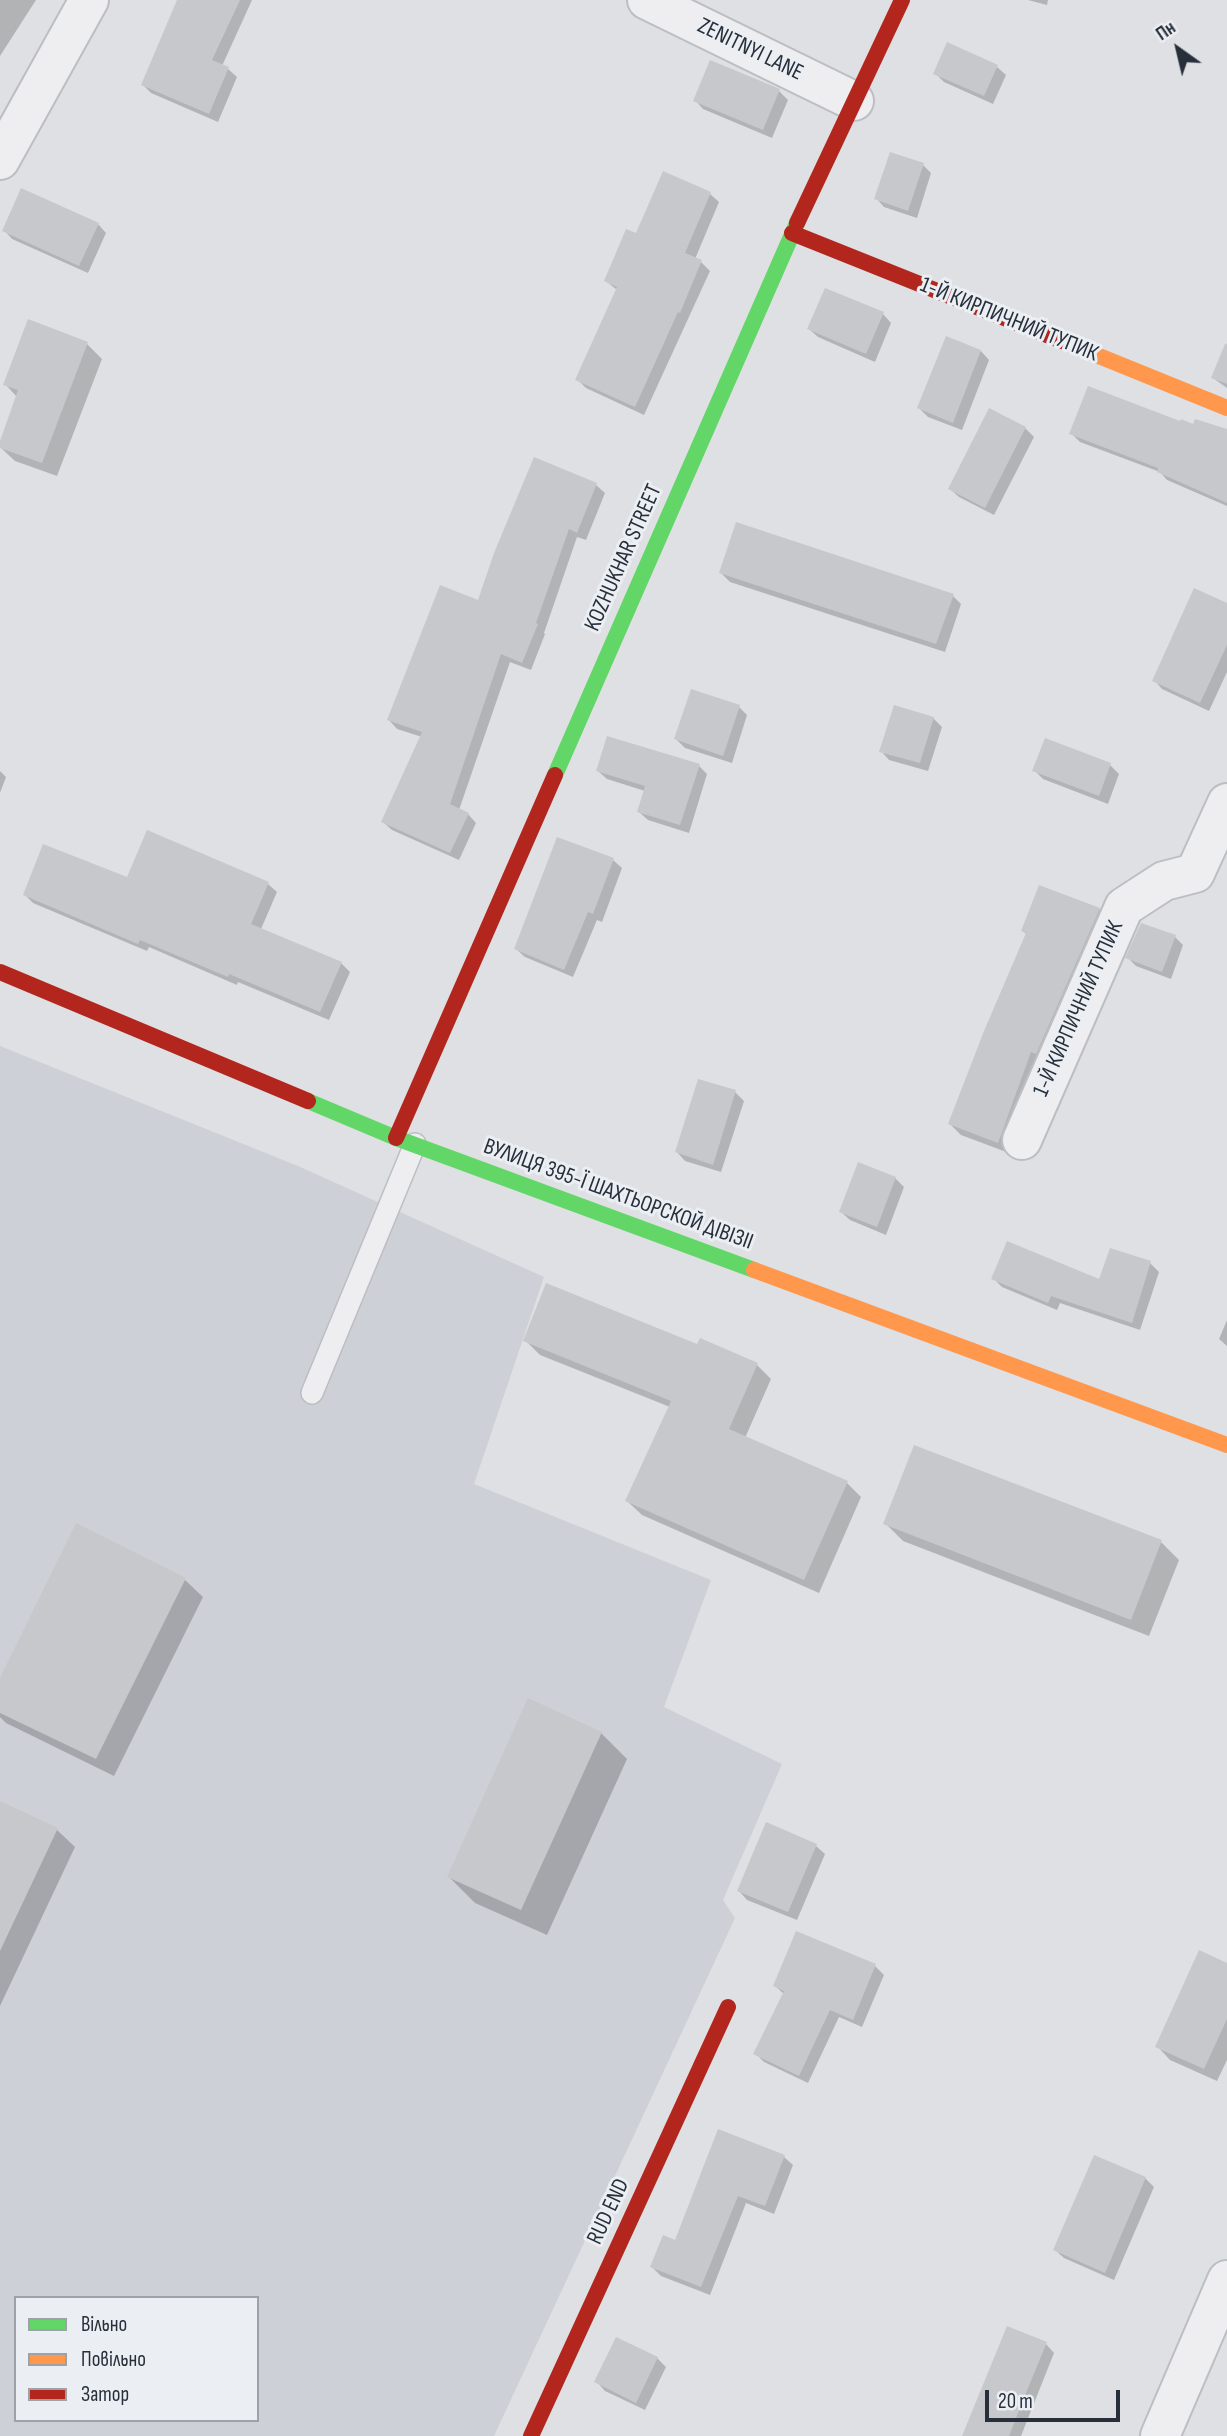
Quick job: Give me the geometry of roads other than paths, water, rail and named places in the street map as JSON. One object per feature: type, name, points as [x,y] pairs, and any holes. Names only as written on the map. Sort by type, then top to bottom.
[{"type":"street","points":[[0,160],[89,0]]},
{"type":"street","name":"ZENITNYI LANE","points":[[647,0],[854,101]]},
{"type":"street","name":"KOZHUKHAR STREET","points":[[405,1141],[792,233],[902,0]]},
{"type":"street","name":"1-Й КИРПИЧНИЙ ТУПИК","points":[[792,233],[1227,408]]},
{"type":"street","name":"1-Й КИРПИЧНИЙ ТУПИК","points":[[1022,1140],[1124,907],[1164,881],[1195,873],[1227,803]]},
{"type":"street","name":"ВУЛИЦЯ 395-Ї ШАХТЬОРСКОЙ ДІВІЗІІ","points":[[0,972],[405,1141],[1227,1445]]},
{"type":"street","name":"RUD END","points":[[531,2436],[727,2007]]},
{"type":"street","points":[[1160,2436],[1225,2290]]},
{"type":"lane","points":[[312,1393],[405,1141]]}]
